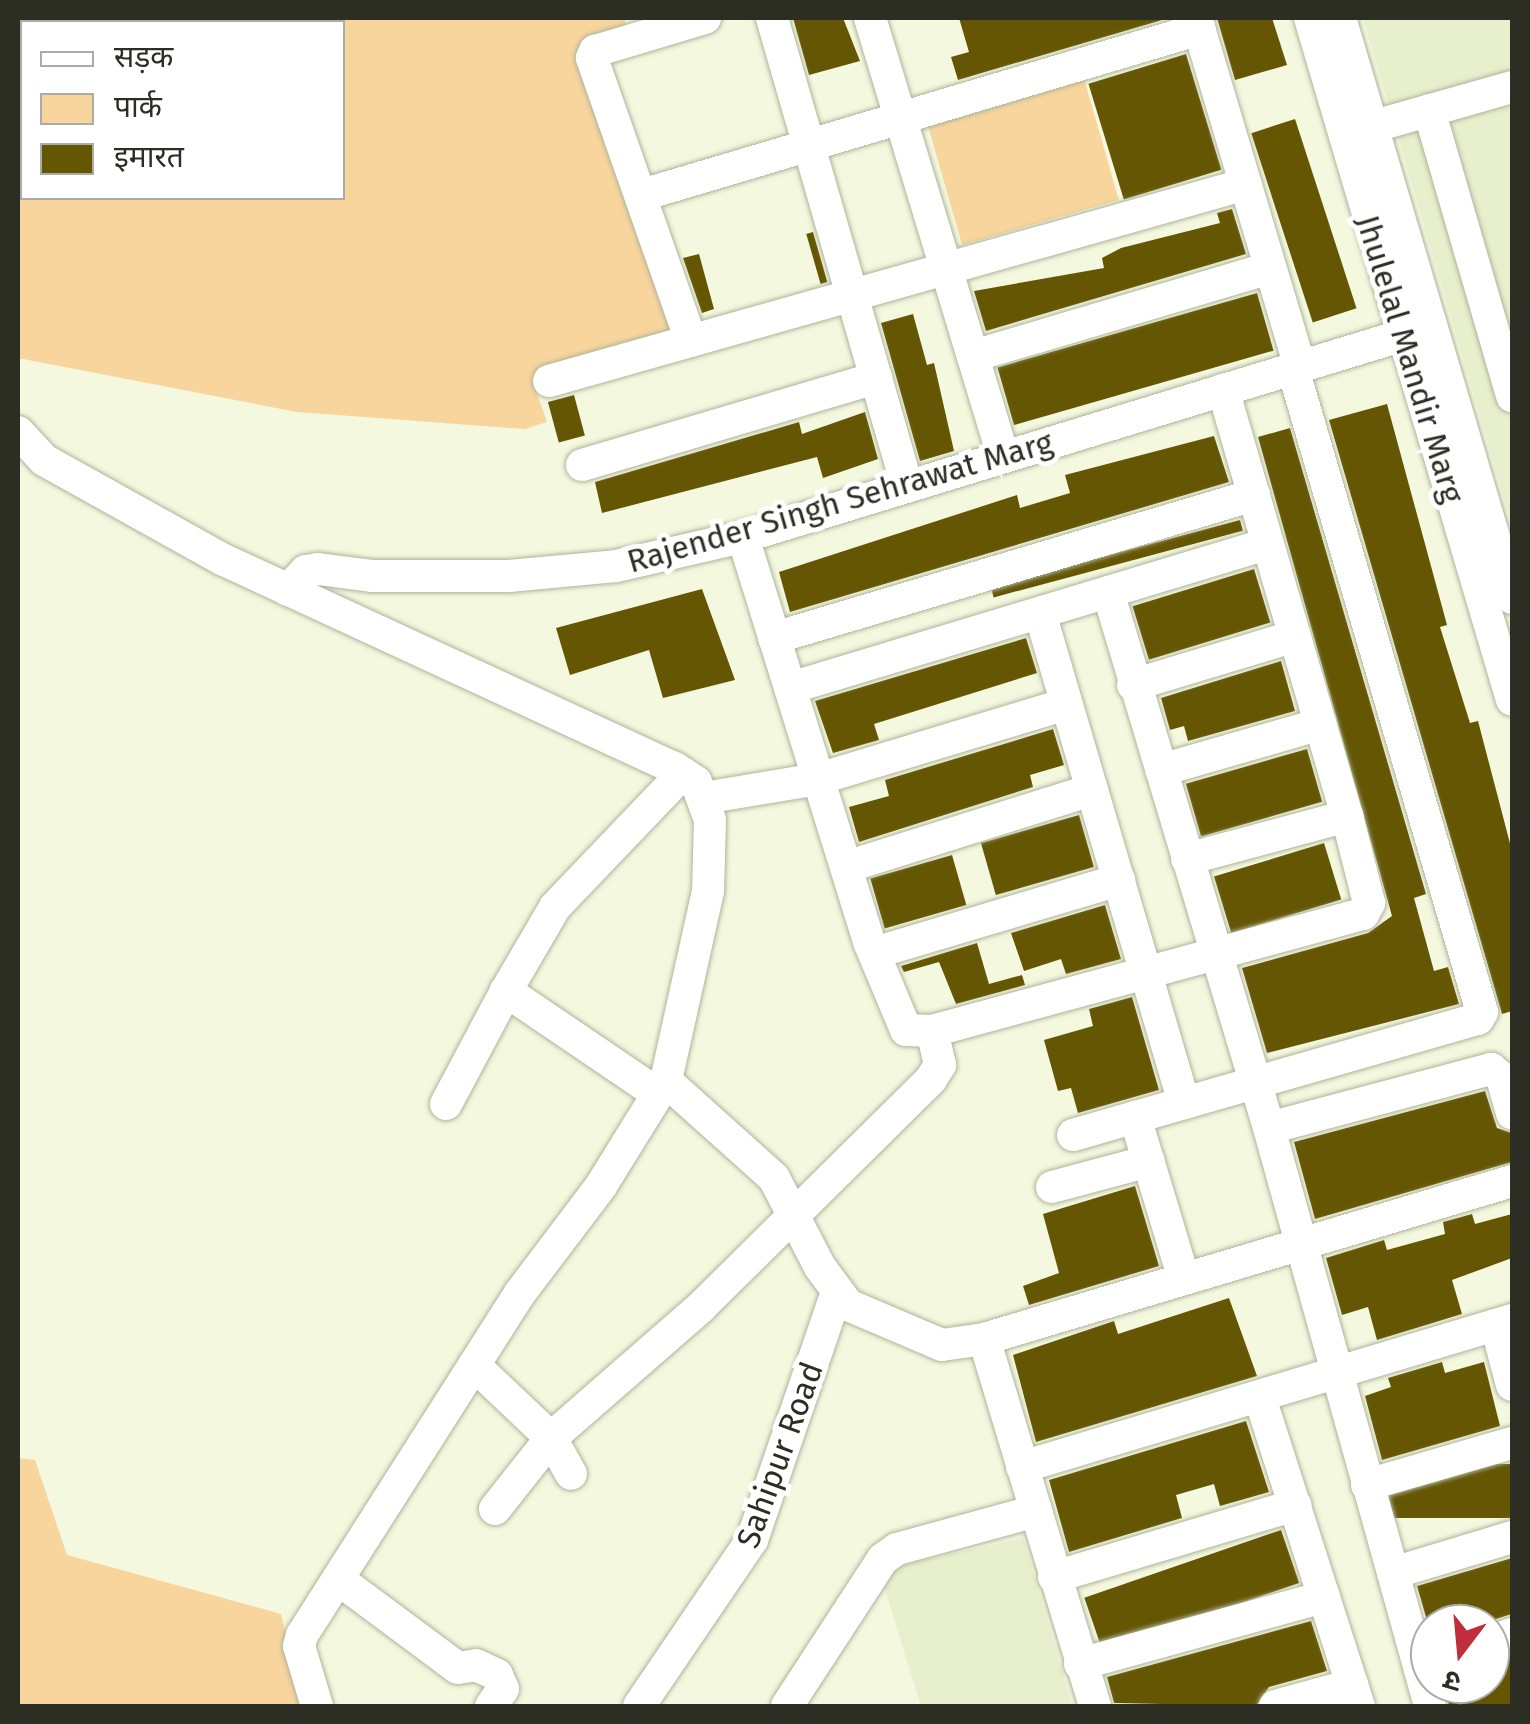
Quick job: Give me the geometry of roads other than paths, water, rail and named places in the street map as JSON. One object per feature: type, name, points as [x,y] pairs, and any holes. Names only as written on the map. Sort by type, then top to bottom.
[{"type":"street","points":[[691,341],[592,56],[705,18]]},
{"type":"street","points":[[772,18],[906,487]]},
{"type":"street","points":[[870,18],[1003,458]]},
{"type":"street","name":"Jhulelal Mandir Marg","points":[[1310,18],[1416,331],[1511,591]]},
{"type":"street","name":"Jhulelal Mandir Marg","points":[[1340,18],[1371,127],[1416,331],[1512,700]]},
{"type":"street","points":[[642,195],[1198,24],[1482,1012],[1478,1019],[1073,1135]]},
{"type":"street","points":[[1371,127],[1512,87]]},
{"type":"street","points":[[1429,110],[1512,396]]},
{"type":"street","points":[[549,381],[1246,184]]},
{"type":"street","points":[[973,356],[1270,268]]},
{"type":"street","name":"Rajender Singh Sehrawat Marg","points":[[288,590],[306,571],[318,570],[509,576],[616,566],[742,537],[1416,331]]},
{"type":"street","points":[[582,466],[876,378]]},
{"type":"street","points":[[742,537],[874,953],[902,1026],[915,1034],[1366,911],[1347,816],[1223,390]]},
{"type":"street","points":[[18,432],[44,460],[288,590],[694,786],[818,779],[1066,704]]},
{"type":"street","points":[[774,638],[1254,495]]},
{"type":"street","points":[[790,688],[1268,544]]},
{"type":"street","points":[[1108,592],[1269,1128],[1367,1485],[1410,1622]]},
{"type":"street","points":[[1040,613],[1184,1103]]},
{"type":"street","points":[[1133,685],[1295,636]]},
{"type":"street","points":[[1160,770],[1320,724]]},
{"type":"street","points":[[446,1104],[506,991],[564,897],[694,786]]},
{"type":"street","points":[[317,1706],[299,1646],[474,1365],[662,1088],[708,891],[694,786]]},
{"type":"street","points":[[846,867],[1092,790]]},
{"type":"street","points":[[1187,859],[1347,816]]},
{"type":"street","points":[[874,953],[1119,880]]},
{"type":"street","points":[[506,991],[662,1088],[774,1178],[836,1294],[863,1312],[942,1345],[984,1339],[1512,1182]]},
{"type":"street","points":[[495,1509],[550,1438],[701,1307],[932,1079],[940,1064],[932,1031]]},
{"type":"street","points":[[1269,1128],[1490,1069],[1502,1078],[1512,1114]]},
{"type":"street","points":[[1135,1117],[1184,1279]]},
{"type":"street","points":[[1052,1187],[1149,1161]]},
{"type":"street","name":"Sahipur Road","points":[[640,1706],[752,1540],[836,1294]]},
{"type":"street","points":[[1022,1467],[1336,1376],[1504,1322],[1512,1384]]},
{"type":"street","points":[[984,1339],[1095,1706]]},
{"type":"street","points":[[474,1365],[550,1438],[571,1474]]},
{"type":"street","points":[[1260,1398],[1356,1696],[1275,1706]]},
{"type":"street","points":[[1367,1485],[1512,1442]]},
{"type":"street","points":[[1054,1577],[1294,1504]]},
{"type":"street","points":[[787,1706],[883,1559],[897,1548],[1036,1511]]},
{"type":"street","points":[[1392,1572],[1512,1537]]},
{"type":"street","points":[[338,1579],[458,1668],[476,1665],[497,1675],[502,1689],[491,1706]]},
{"type":"street","points":[[1080,1664],[1324,1597]]}]
